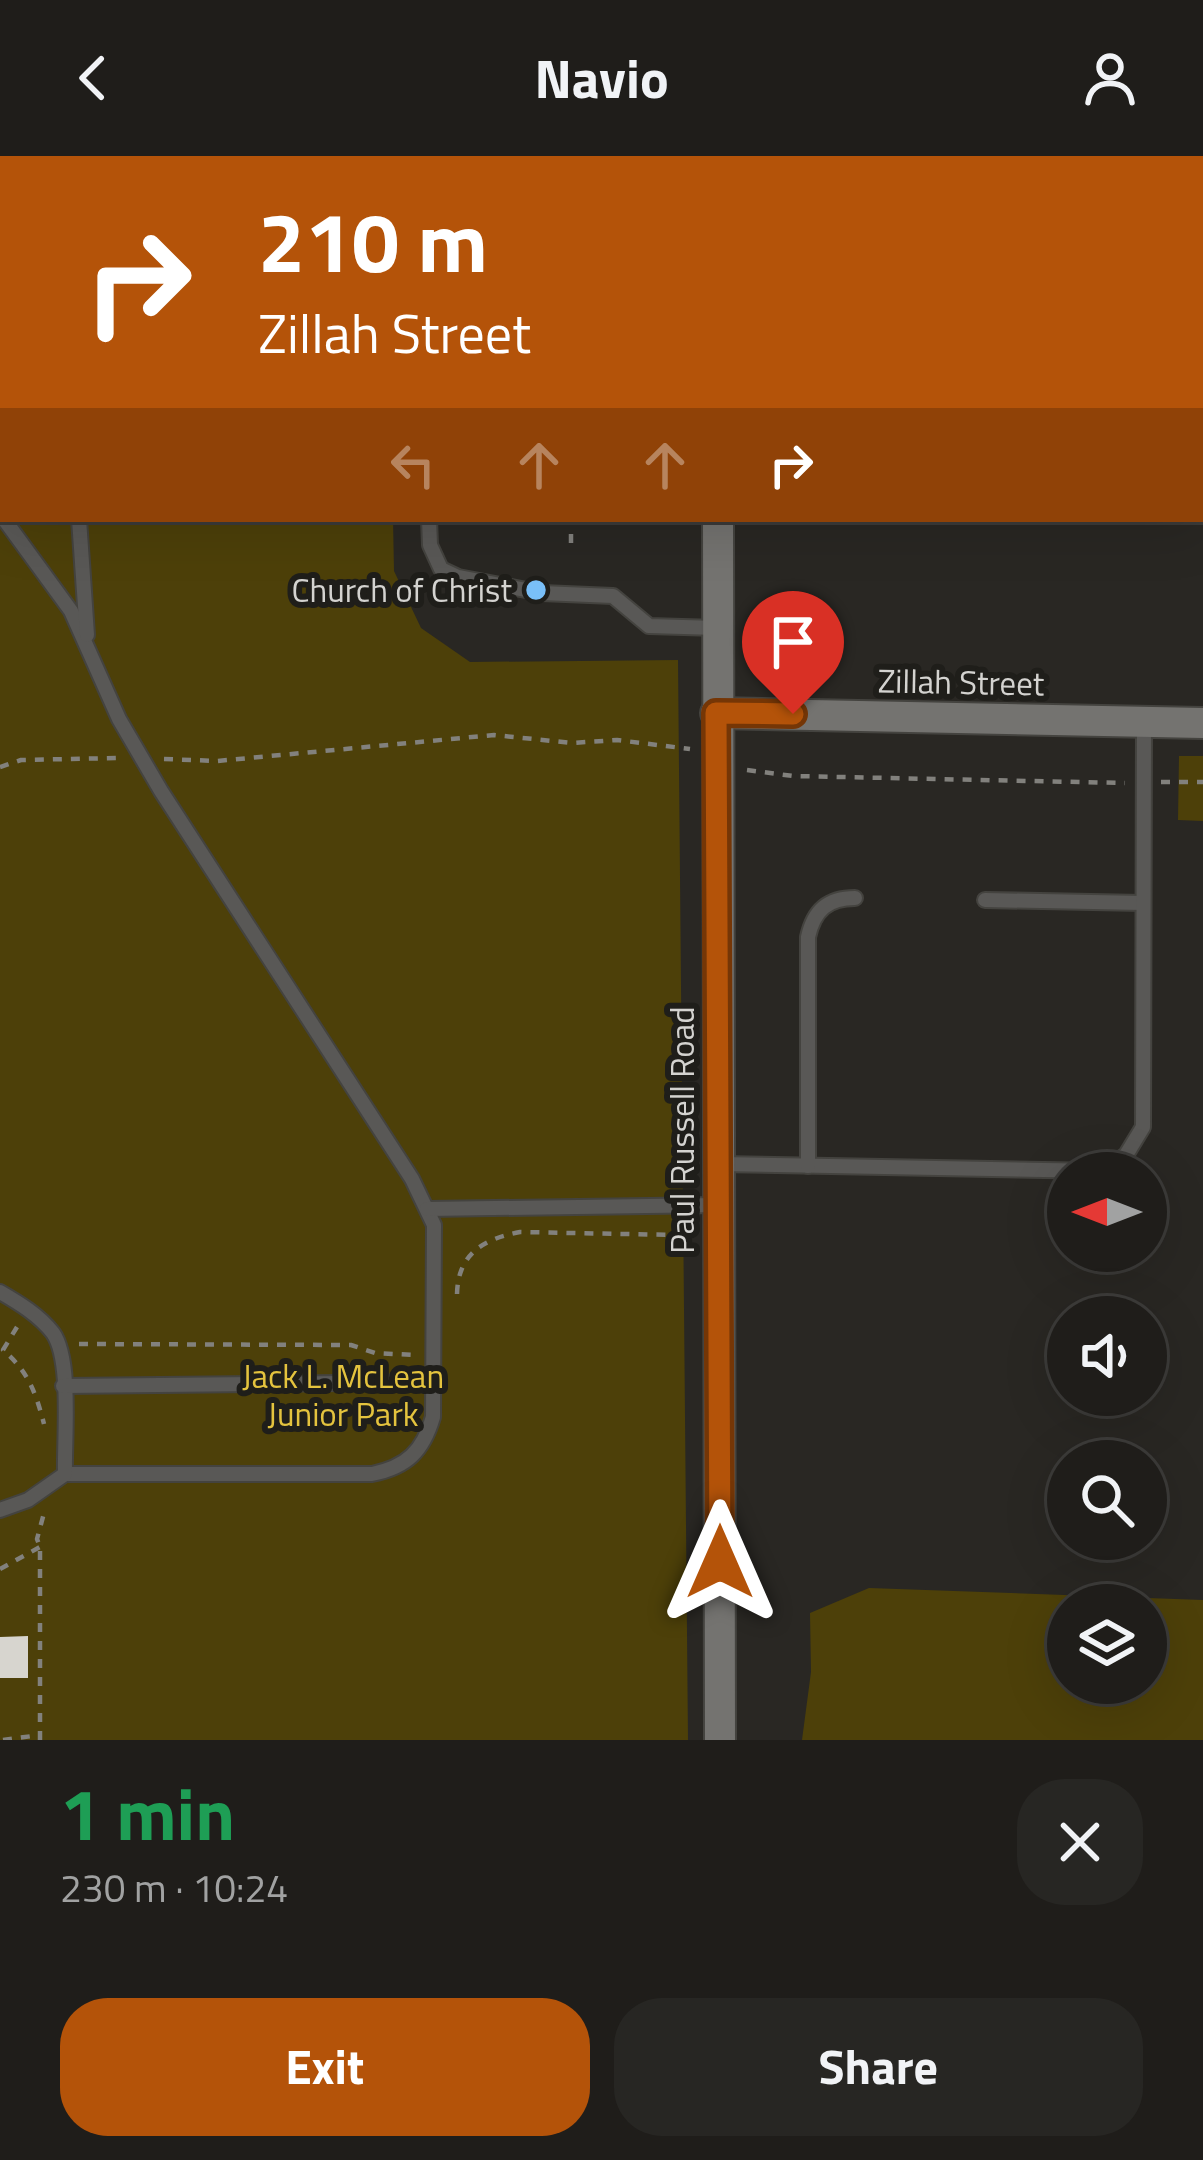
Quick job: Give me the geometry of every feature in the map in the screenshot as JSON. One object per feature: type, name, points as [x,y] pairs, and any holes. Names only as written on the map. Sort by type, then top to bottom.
[{"type":"street","name":"Paul Russell Road","points":[[718,522],[720,1740]]},
{"type":"street","name":"Zillah Street","points":[[716,713],[1203,723]]},
{"type":"lane","points":[[8,522],[71,611],[141,758],[412,1179],[434,1225],[434,1417],[413,1458],[395,1469],[372,1474],[65,1474]]},
{"type":"lane","points":[[79,522],[87,640]]},
{"type":"lane","points":[[429,522],[430,545],[441,569],[458,577],[542,593],[614,596],[649,626],[719,628]]},
{"type":"lane","points":[[718,1164],[1101,1172],[1126,1155],[1143,1127],[1144,722]]},
{"type":"lane","points":[[808,1166],[808,937],[820,908],[839,898],[855,898]]},
{"type":"lane","points":[[985,900],[1143,903]]},
{"type":"lane","points":[[427,1209],[718,1205]]},
{"type":"lane","points":[[0,1292],[29,1309],[54,1334],[63,1355],[65,1474],[42,1501],[0,1510]]},
{"type":"lane","points":[[63,1386],[434,1382]]},
{"type":"path","points":[[571,522],[571,543]]},
{"type":"path","points":[[0,767],[21,760],[217,761],[494,735],[697,749]]},
{"type":"path","points":[[746,770],[793,776],[1203,782]]},
{"type":"path","points":[[456,1308],[461,1268],[482,1243],[497,1236],[520,1232],[677,1235]]},
{"type":"path","points":[[29,1309],[4,1341],[3,1350],[36,1390],[44,1424]]},
{"type":"path","points":[[76,1344],[351,1346],[375,1353],[434,1355]]},
{"type":"path","points":[[41,1517],[42,1501]]},
{"type":"path","points":[[3,1740],[40,1738],[37,1539],[42,1501]]},
{"type":"path","points":[[0,1569],[40,1547]]},
{"type":"green space","name":"Jack L. McLean Junior Park","points":[[0,522],[393,522],[394,571],[421,628],[470,662],[678,660],[688,1740],[0,1740]]},
{"type":"green space","points":[[1179,756],[1203,756],[1203,821],[1178,820]]},
{"type":"green space","points":[[869,1588],[1047,1594],[1047,1704],[1167,1704],[1167,1599],[1203,1600],[1203,1740],[802,1740],[811,1672],[810,1613]]},
{"type":"building","points":[[476,522],[561,522],[561,524]]},
{"type":"building","points":[[28,1636],[28,1678],[0,1678],[0,1637]]},
{"type":"place","name":"Church of Christ","points":[[536,590]]},
{"type":"route","points":[[720,1562],[716,713],[793,714]]}]
